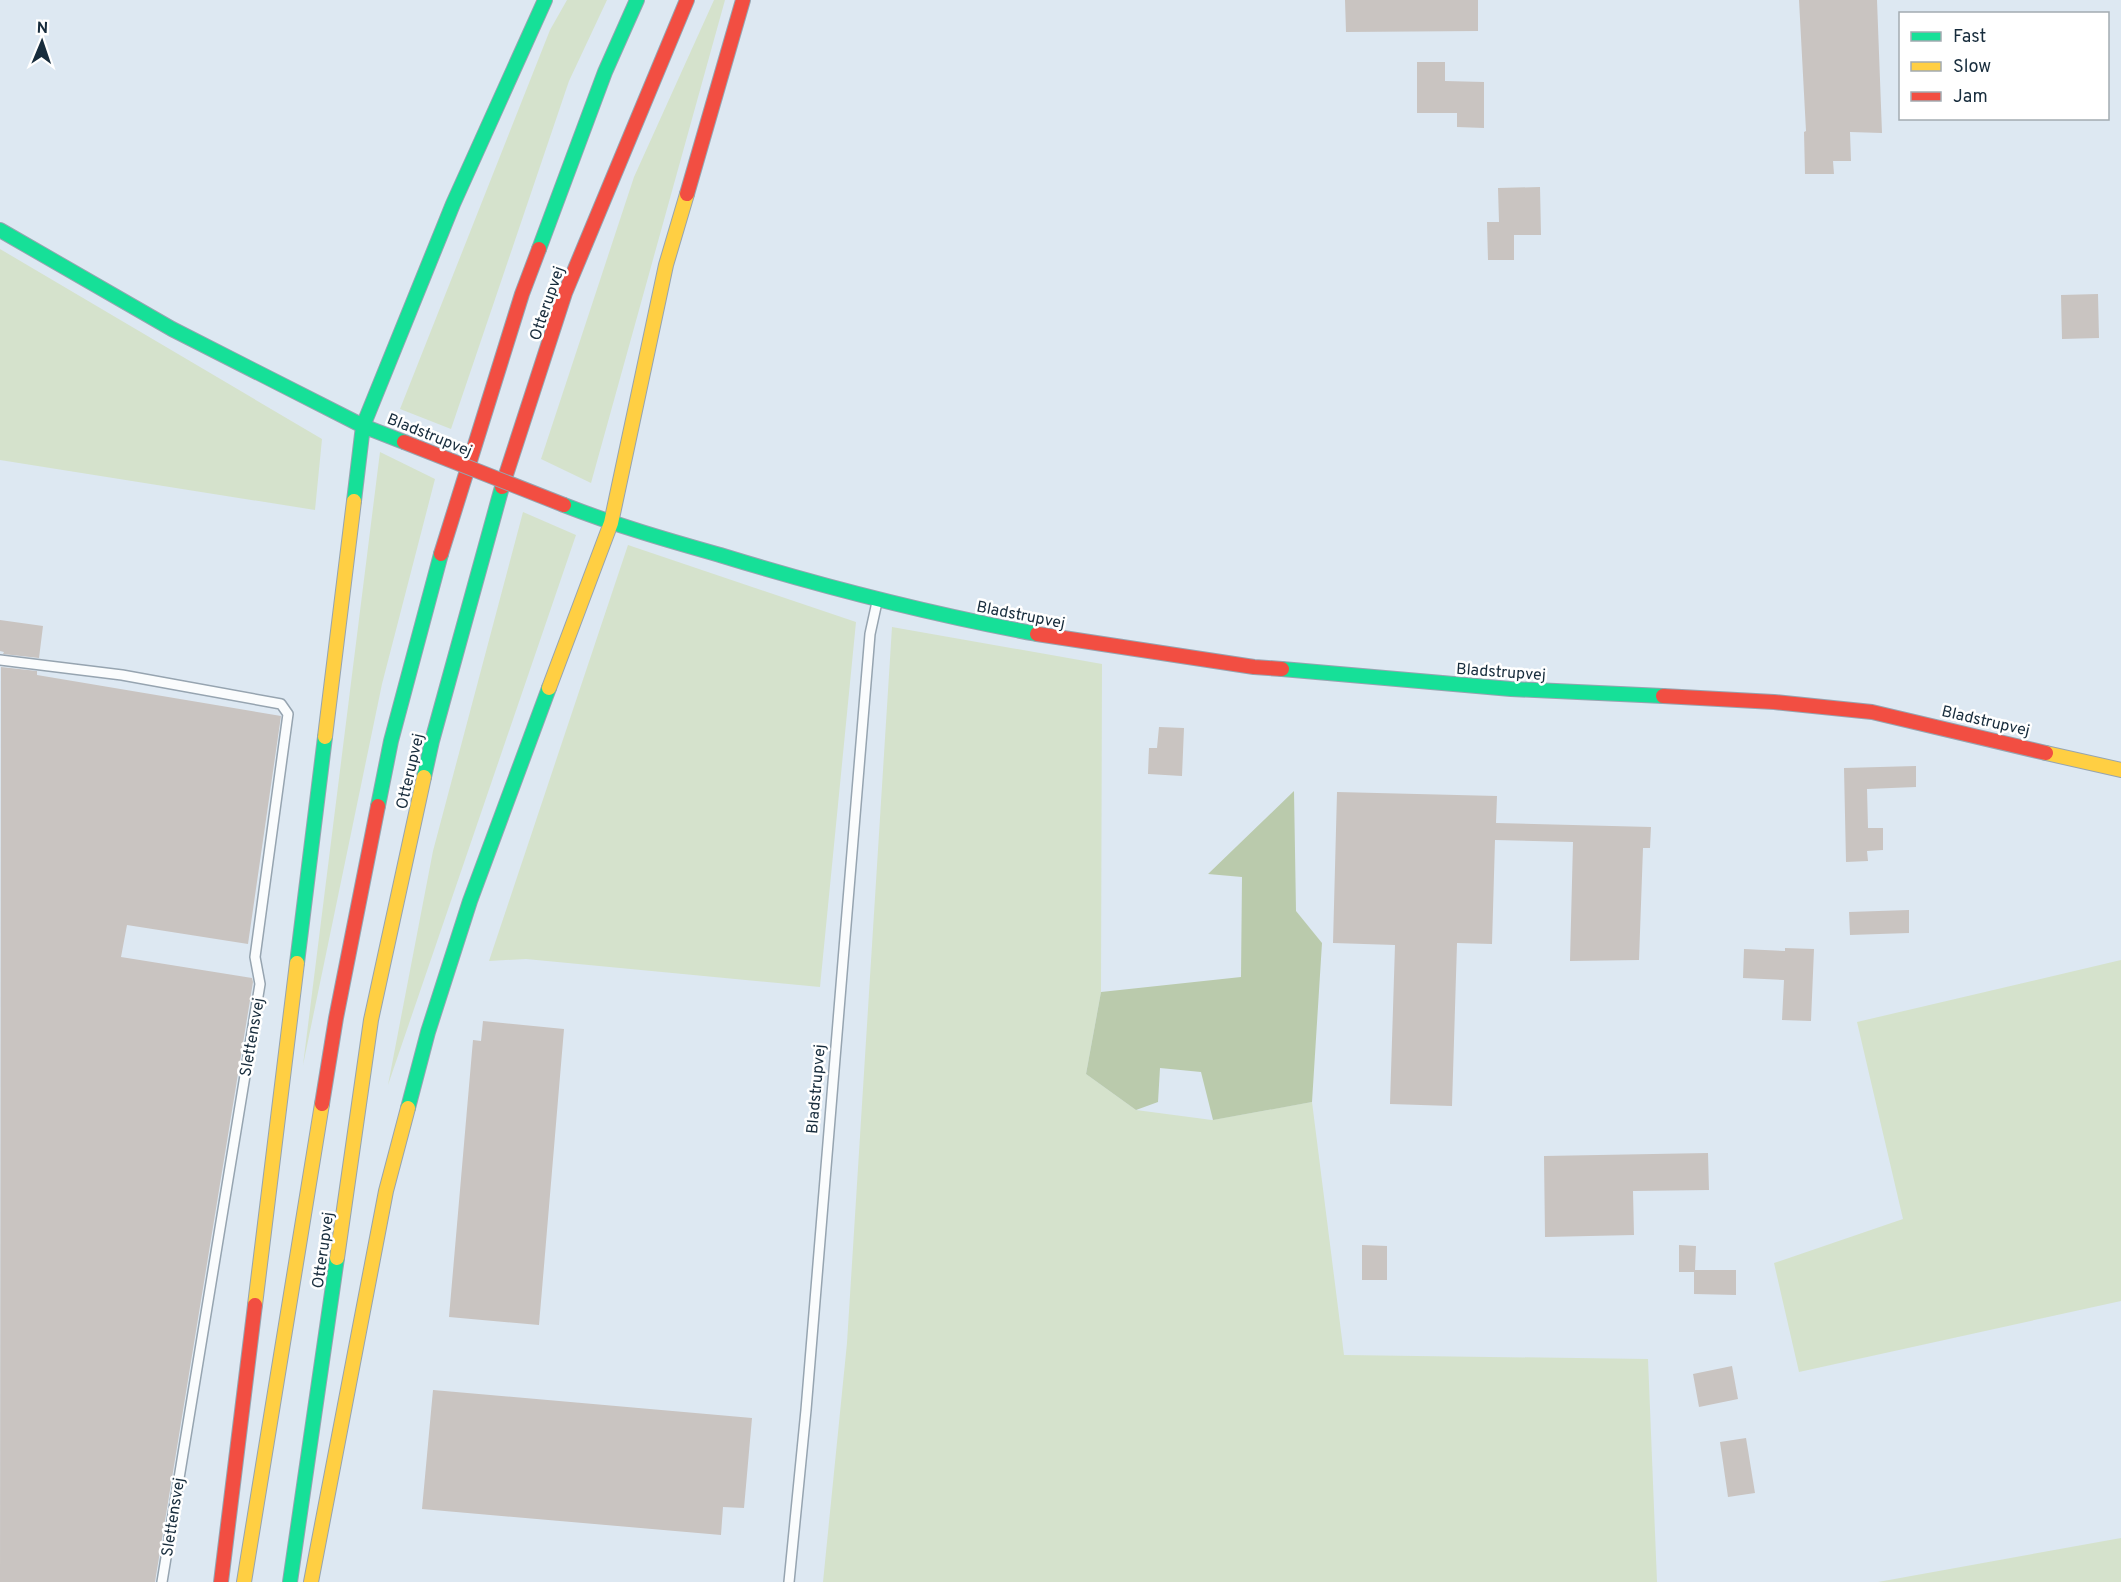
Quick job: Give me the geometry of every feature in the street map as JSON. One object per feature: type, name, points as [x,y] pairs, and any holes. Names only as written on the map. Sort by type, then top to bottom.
[{"type":"main road","points":[[221,1582],[363,426],[453,204],[546,0]]},
{"type":"main road","name":"Otterupvej","points":[[244,1582],[336,1018],[392,741],[449,523],[522,294],[604,72],[637,0]]},
{"type":"main road","name":"Otterupvej","points":[[290,1582],[372,1020],[432,741],[492,518],[565,293],[687,0]]},
{"type":"main road","points":[[311,1582],[386,1191],[428,1032],[474,890],[611,523],[666,264],[743,0]]},
{"type":"main road","name":"Bladstrupvej","points":[[0,230],[172,329],[363,426],[611,523],[878,600],[973,622],[1070,640],[1254,667],[1511,689],[1774,702],[1872,712],[2121,770]]},
{"type":"lane","name":"Bladstrupvej","points":[[789,1582],[806,1410],[870,634],[878,600]]},
{"type":"lane","name":"Slettensvej","points":[[0,660],[122,675],[281,704],[288,714],[255,957],[260,984],[162,1582]]},
{"type":"green space","points":[[567,0],[607,0],[569,81],[451,429],[400,409],[550,30]]},
{"type":"green space","points":[[714,0],[725,0],[591,483],[541,459],[634,177]]},
{"type":"green space","points":[[0,249],[322,439],[315,510],[0,460]]},
{"type":"green space","points":[[380,452],[435,479],[382,684],[303,1065]]},
{"type":"green space","points":[[523,512],[576,535],[388,1085],[433,851]]},
{"type":"green space","points":[[628,545],[856,622],[820,987],[526,959],[489,961]]},
{"type":"green space","points":[[892,627],[1102,664],[1101,992],[1086,1074],[1136,1110],[1212,1120],[1312,1102],[1344,1355],[1648,1359],[1657,1582],[823,1582],[847,1343]]},
{"type":"green space","points":[[1294,791],[1296,911],[1322,943],[1312,1102],[1213,1120],[1201,1072],[1160,1068],[1158,1102],[1136,1110],[1086,1074],[1101,992],[1241,977],[1242,877],[1208,874]]},
{"type":"green space","points":[[2121,960],[2121,1301],[1799,1372],[1774,1263],[1903,1219],[1857,1022]]},
{"type":"green space","points":[[2121,1538],[2121,1582],[1878,1582]]},
{"type":"building","points":[[1345,0],[1478,0],[1478,31],[1346,32]]},
{"type":"building","points":[[1799,0],[1877,0],[1882,133],[1850,132],[1851,161],[1833,161],[1834,174],[1805,174],[1804,132],[1806,131]]},
{"type":"building","points":[[1417,62],[1445,62],[1445,81],[1484,82],[1484,128],[1457,127],[1457,113],[1417,113]]},
{"type":"building","points":[[1540,187],[1541,235],[1514,235],[1514,260],[1488,260],[1487,222],[1499,222],[1498,188]]},
{"type":"building","points":[[2098,294],[2099,338],[2062,339],[2061,295]]},
{"type":"building","points":[[0,620],[43,626],[39,658],[3,654],[4,652],[0,651]]},
{"type":"building","points":[[1,667],[37,671],[37,675],[281,716],[248,944],[127,925],[121,957],[252,978],[253,982],[155,1582],[0,1582]]},
{"type":"building","points":[[1159,727],[1184,728],[1182,776],[1148,774],[1149,748],[1157,748]]},
{"type":"building","points":[[1916,766],[1916,787],[1867,789],[1868,828],[1883,828],[1883,850],[1867,851],[1868,861],[1846,862],[1844,768]]},
{"type":"building","points":[[1337,792],[1497,796],[1496,823],[1651,827],[1650,848],[1643,848],[1639,960],[1570,961],[1573,842],[1495,840],[1492,944],[1457,943],[1452,1106],[1390,1104],[1395,945],[1333,943]]},
{"type":"building","points":[[1909,910],[1909,933],[1850,935],[1849,912]]},
{"type":"building","points":[[1785,948],[1814,949],[1811,1021],[1782,1020],[1784,980],[1743,978],[1744,949],[1785,951]]},
{"type":"building","points":[[483,1021],[564,1029],[539,1325],[449,1317],[473,1040],[481,1041]]},
{"type":"building","points":[[1708,1153],[1709,1190],[1633,1191],[1634,1235],[1545,1237],[1544,1156]]},
{"type":"building","points":[[1362,1245],[1387,1246],[1387,1280],[1362,1280]]},
{"type":"building","points":[[1679,1245],[1696,1246],[1695,1270],[1736,1270],[1736,1295],[1694,1294],[1694,1272],[1679,1272]]},
{"type":"building","points":[[1732,1366],[1738,1399],[1699,1407],[1693,1374]]},
{"type":"building","points":[[433,1390],[752,1418],[744,1508],[723,1507],[721,1535],[422,1509]]},
{"type":"building","points":[[1746,1438],[1755,1493],[1728,1497],[1720,1442]]},
{"type":"traffic: fast","points":[[354,501],[363,426],[453,204],[545,0]]},
{"type":"traffic: fast","points":[[539,249],[605,72],[637,0]]},
{"type":"traffic: fast","points":[[0,230],[172,329],[363,426],[404,442]]},
{"type":"traffic: fast","points":[[424,777],[502,487]]},
{"type":"traffic: fast","points":[[564,505],[641,532],[798,578],[917,609],[1037,634]]},
{"type":"traffic: fast","points":[[378,806],[391,741],[441,554]]},
{"type":"traffic: fast","points":[[1282,669],[1511,689],[1663,696]]},
{"type":"traffic: fast","points":[[408,1108],[428,1032],[470,901],[549,688]]},
{"type":"traffic: fast","points":[[297,963],[325,737]]},
{"type":"traffic: fast","points":[[290,1582],[337,1258]]},
{"type":"traffic: slow","points":[[549,688],[611,523],[666,265],[687,194]]},
{"type":"traffic: slow","points":[[325,737],[354,501]]},
{"type":"traffic: slow","points":[[2046,753],[2121,770]]},
{"type":"traffic: slow","points":[[337,1258],[371,1020],[424,777]]},
{"type":"traffic: slow","points":[[255,1305],[297,963]]},
{"type":"traffic: slow","points":[[244,1582],[322,1104]]},
{"type":"traffic: slow","points":[[311,1582],[386,1191],[408,1108]]},
{"type":"traffic: jam","points":[[502,487],[565,293],[687,0]]},
{"type":"traffic: jam","points":[[687,194],[743,0]]},
{"type":"traffic: jam","points":[[441,554],[522,294],[539,249]]},
{"type":"traffic: jam","points":[[404,442],[564,505]]},
{"type":"traffic: jam","points":[[1037,634],[1254,667],[1282,669]]},
{"type":"traffic: jam","points":[[1663,696],[1774,702],[1872,712],[2046,753]]},
{"type":"traffic: jam","points":[[322,1104],[336,1018],[378,806]]},
{"type":"traffic: jam","points":[[221,1582],[255,1305]]}]
